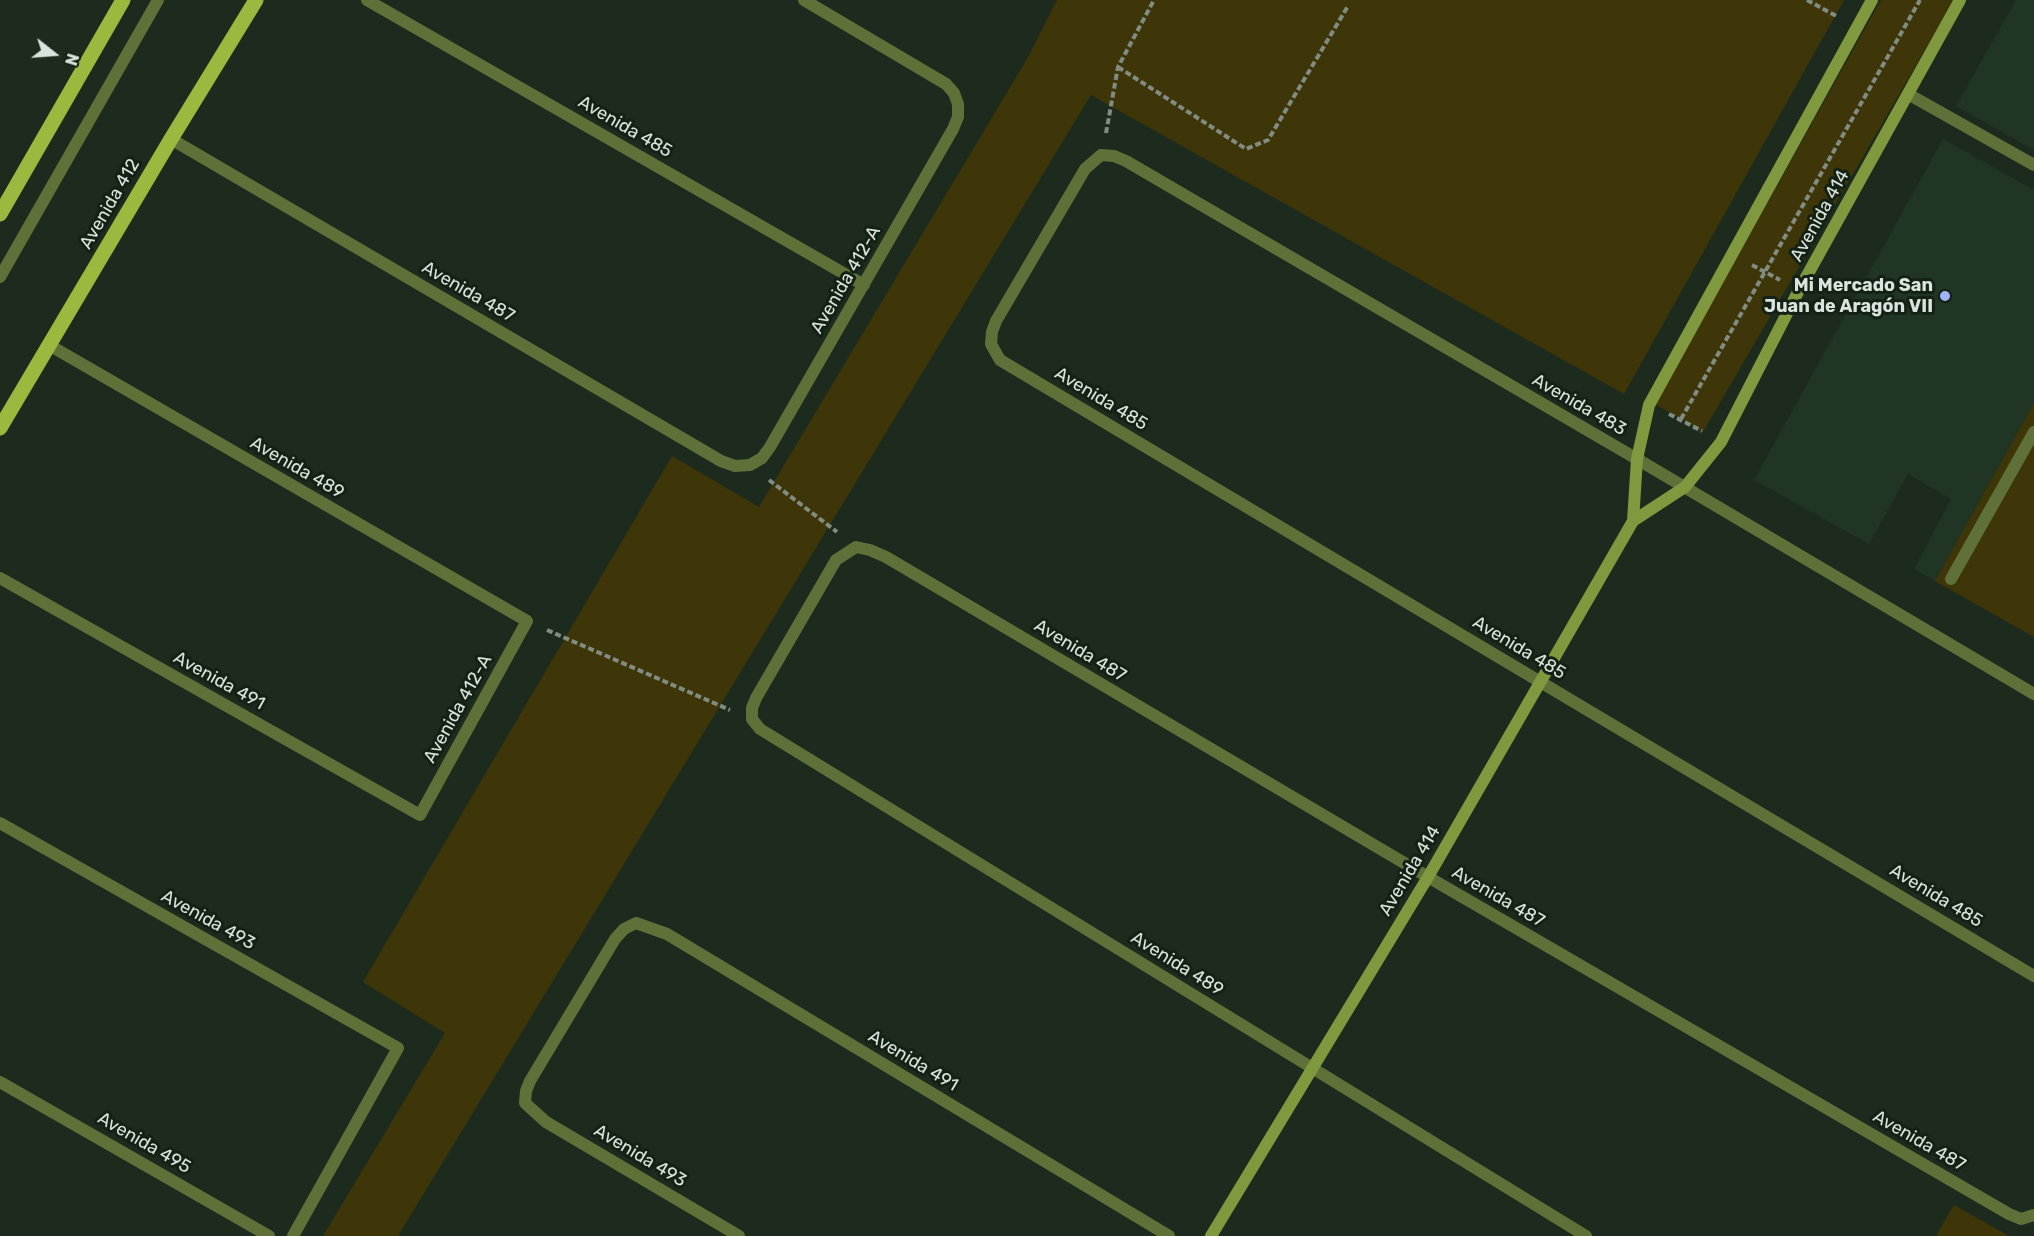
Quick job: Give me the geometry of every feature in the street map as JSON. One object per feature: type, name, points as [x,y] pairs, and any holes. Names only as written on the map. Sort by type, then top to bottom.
[{"type":"main road","points":[[1,211],[123,0]]},
{"type":"main road","name":"Avenida 412","points":[[0,428],[171,138],[256,0]]},
{"type":"street","points":[[0,277],[158,0]]},
{"type":"street","name":"Avenida 485","points":[[367,0],[864,285]]},
{"type":"street","name":"Avenida 412-A","points":[[750,465],[762,458],[770,447],[958,117],[958,104],[954,93],[946,84],[804,0]]},
{"type":"street","name":"Avenida 414","points":[[1211,1236],[1428,877],[1633,521],[1637,459],[1649,405],[1872,0]]},
{"type":"street","name":"Avenida 414","points":[[1633,521],[1685,487],[1721,442],[1799,290],[1960,0]]},
{"type":"street","points":[[1908,94],[2034,165]]},
{"type":"street","name":"Avenida 487","points":[[171,138],[721,461],[735,466],[750,465]]},
{"type":"street","name":"Avenida 485","points":[[1101,155],[1085,169],[996,321],[992,332],[992,344],[994,353],[1000,360],[2034,976]]},
{"type":"street","name":"Avenida 483","points":[[1101,155],[1114,156],[1126,161],[1685,487],[2034,694]]},
{"type":"street","name":"Avenida 489","points":[[49,345],[527,621]]},
{"type":"street","points":[[1952,579],[2034,432]]},
{"type":"street","points":[[752,719],[752,708],[756,698],[836,560],[856,546]]},
{"type":"street","name":"Avenida 487","points":[[856,546],[886,557],[1428,877],[2009,1214],[2021,1219],[2033,1216]]},
{"type":"street","name":"Avenida 491","points":[[0,578],[420,815]]},
{"type":"street","name":"Avenida 412-A","points":[[420,815],[527,621]]},
{"type":"street","name":"Avenida 489","points":[[752,719],[760,729],[772,737],[1586,1236]]},
{"type":"street","name":"Avenida 493","points":[[0,823],[398,1048],[293,1236]]},
{"type":"street","name":"Avenida 491","points":[[636,923],[667,934],[1169,1236]]},
{"type":"street","name":"Avenida 493","points":[[636,923],[624,929],[615,939],[530,1081],[525,1103],[546,1122],[739,1236]]},
{"type":"street","name":"Avenida 495","points":[[0,1082],[269,1236]]},
{"type":"path","points":[[1101,155],[1118,67],[1154,0]]},
{"type":"path","points":[[1807,0],[1857,27]]},
{"type":"path","points":[[1681,419],[1920,0]]},
{"type":"path","points":[[1118,67],[1246,149],[1268,140],[1348,6]]},
{"type":"path","points":[[1732,253],[1799,290]]},
{"type":"path","points":[[1649,405],[1681,419],[1721,442]]},
{"type":"path","points":[[750,465],[856,546]]},
{"type":"path","points":[[527,621],[752,719]]},
{"type":"shaded area","points":[[1057,0],[1844,0],[1624,394],[1091,95],[398,1236],[323,1236],[445,1033],[363,982],[672,456],[759,507],[1027,59]]},
{"type":"shaded area","points":[[1881,0],[1954,0],[1703,432],[1655,404]]},
{"type":"shaded area","points":[[2016,0],[2034,0],[2034,150],[1956,106]]},
{"type":"shaded area","name":"Mi Mercado San Juan de Aragón VII","points":[[1943,139],[2034,190],[2034,403],[1935,581],[1914,569],[1951,499],[1908,474],[1869,544],[1754,480]]},
{"type":"shaded area","points":[[2034,403],[2034,637],[1935,581]]},
{"type":"shaded area","points":[[1954,1205],[2009,1236],[1936,1236]]},
{"type":"place","name":"Mi Mercado San Juan de Aragón VII","points":[[1945,296]]}]
